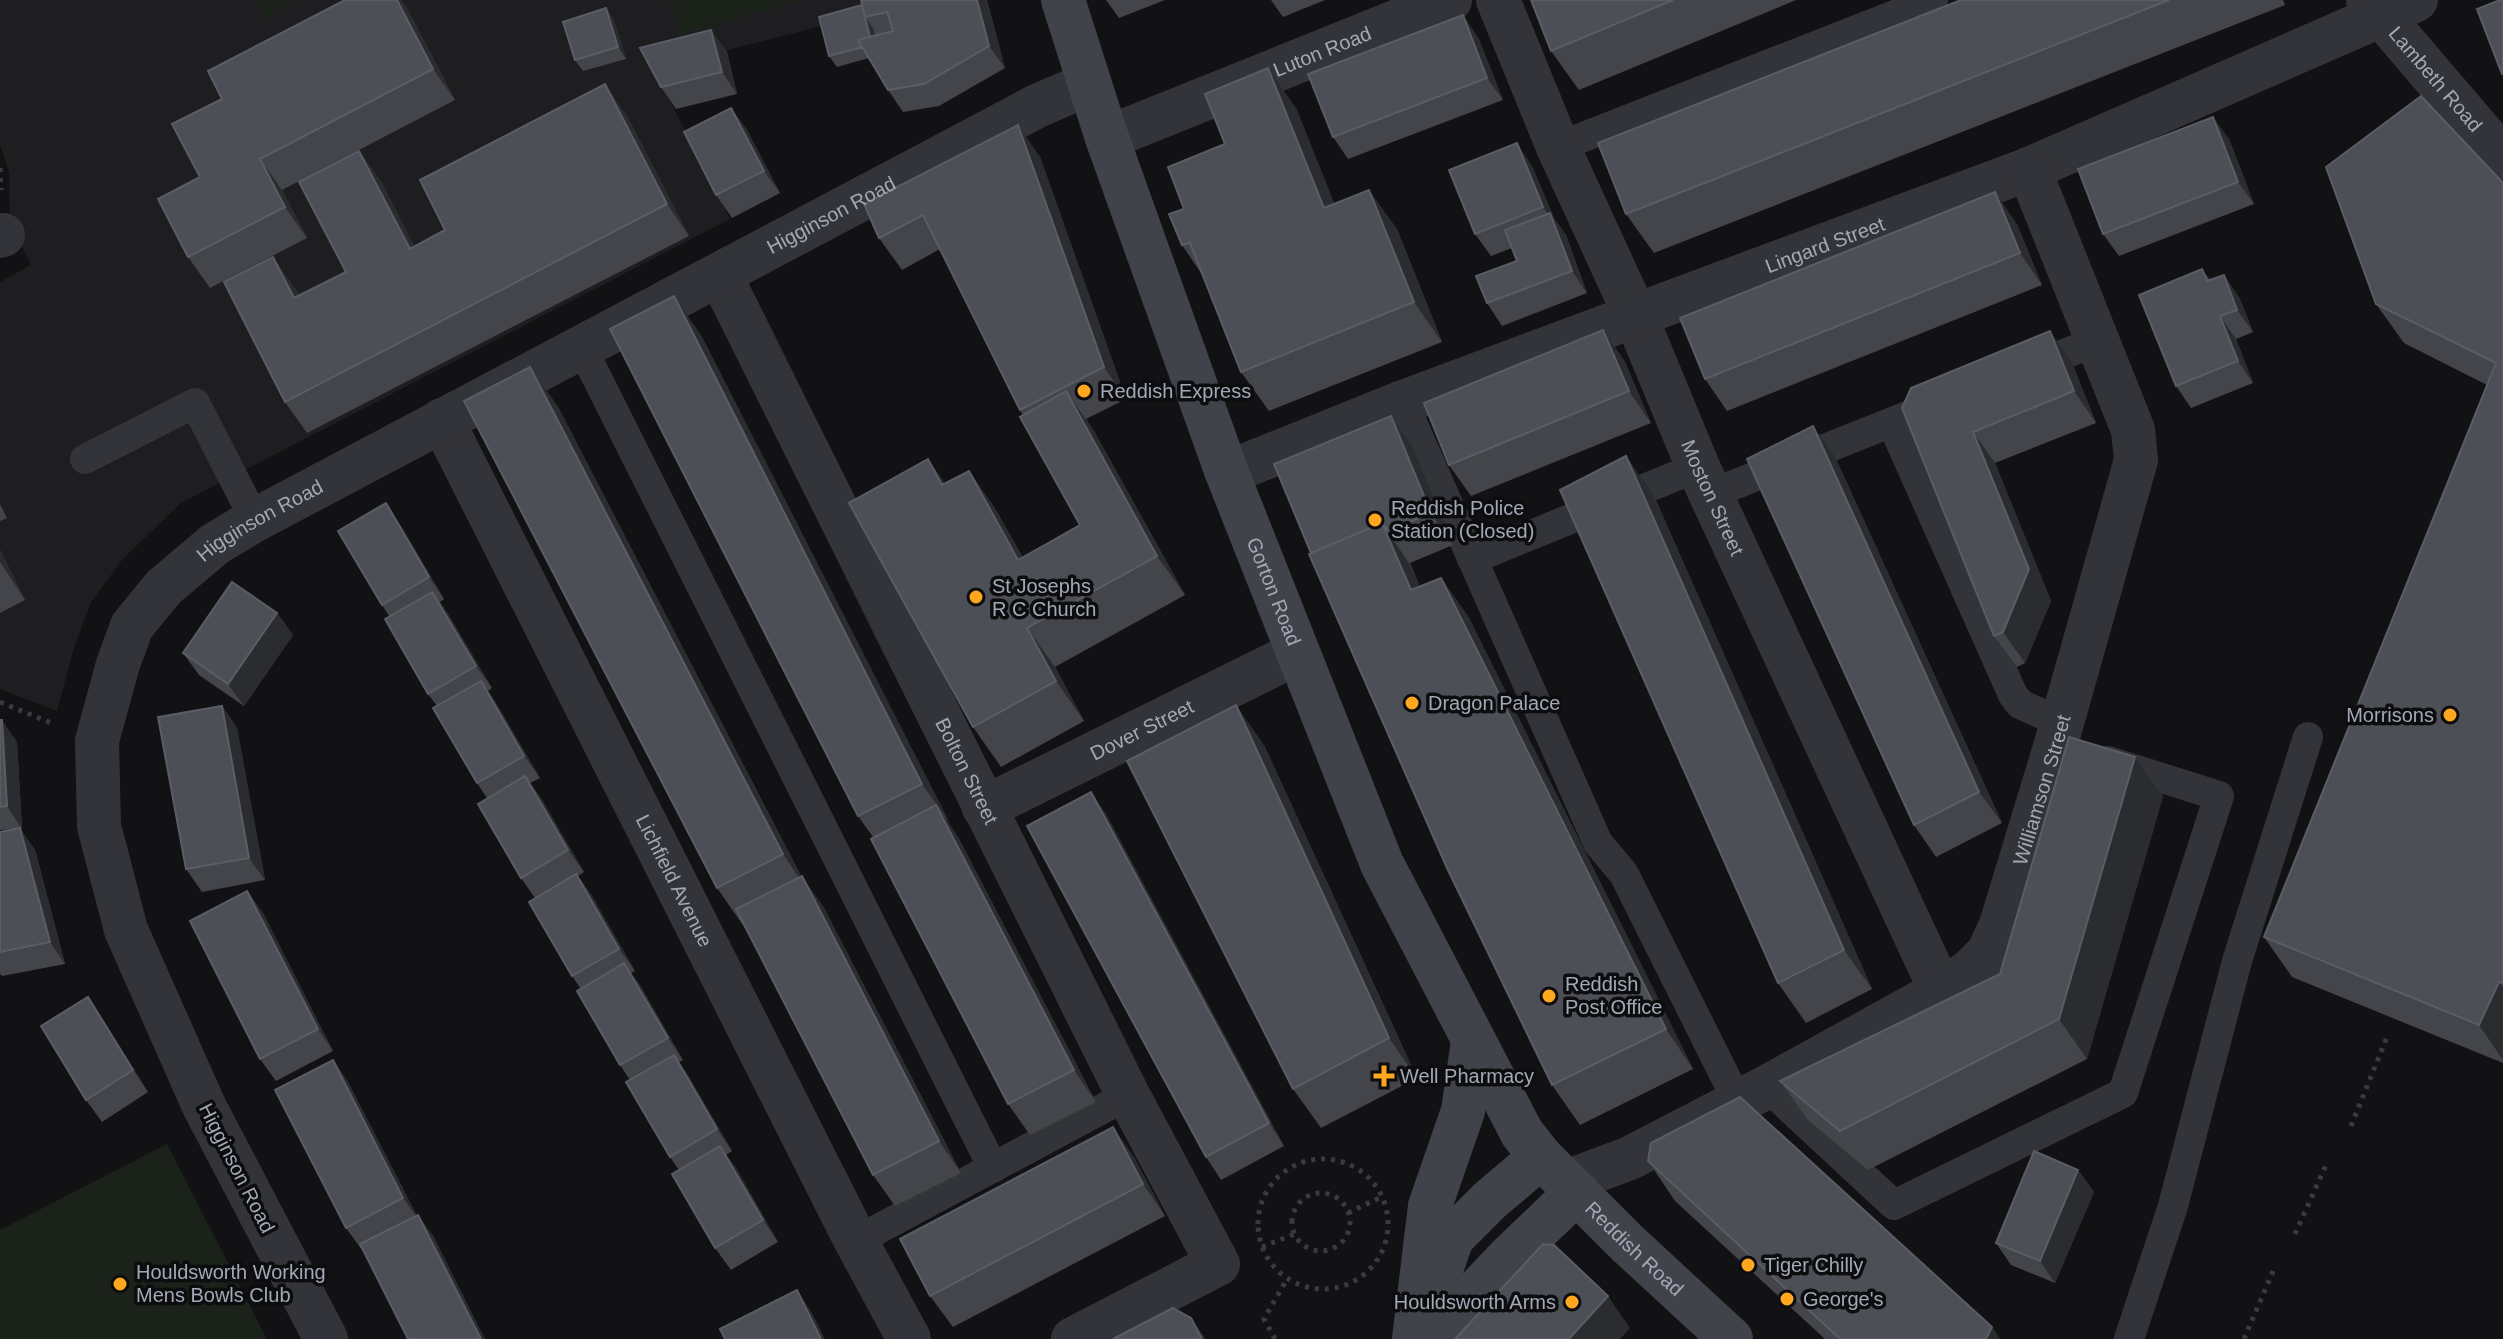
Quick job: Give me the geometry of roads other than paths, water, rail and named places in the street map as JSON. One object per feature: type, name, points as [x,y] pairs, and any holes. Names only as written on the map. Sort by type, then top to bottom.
[{"type":"main road","name":"Gorton Road","points":[[1063,0],[1088,84],[1227,473],[1382,864],[1522,1133],[1561,1177]]},
{"type":"main road","points":[[1416,1339],[1430,1206],[1463,1111],[1473,1041]]},
{"type":"main road","points":[[1416,1339],[1452,1238],[1490,1200],[1561,1177]]},
{"type":"main road","points":[[1431,1339],[1510,1256],[1561,1177]]},
{"type":"main road","name":"Reddish Road","points":[[1561,1177],[1731,1339]]},
{"type":"street","name":"Luton Road","points":[[1107,138],[1450,0]]},
{"type":"street","name":"Moston Street","points":[[1498,0],[1558,147],[1636,317],[1705,481],[1941,991]]},
{"type":"street","name":"Lambeth Road","points":[[2388,5],[2503,158]]},
{"type":"street","name":"Lingard Street","points":[[1227,473],[1403,402],[2029,169],[2388,5]]},
{"type":"street","name":"Higginson Road","points":[[326,1339],[192,1079],[126,930],[99,826],[97,741],[132,626],[164,587],[215,544],[255,520],[1037,106],[1088,84]]},
{"type":"street","name":"Williamson Street","points":[[1561,1177],[1630,1158],[1752,1094],[1941,991],[1971,970],[1988,953],[2059,734],[2136,460],[2133,430],[2029,169]]},
{"type":"street","name":"Bolton Street","points":[[720,275],[1128,1095],[1218,1264],[1073,1339]]},
{"type":"street","name":"Lichfield Avenue","points":[[442,420],[856,1241],[909,1339]]},
{"type":"street","name":"Dover Street","points":[[984,808],[1297,653]]},
{"type":"lane","points":[[1558,147],[1933,0]]},
{"type":"lane","points":[[2009,376],[2097,341]]},
{"type":"lane","points":[[582,348],[993,1168]]},
{"type":"lane","points":[[1472,559],[1705,481],[1892,423],[1965,393]]},
{"type":"lane","points":[[1403,402],[1598,843],[1624,874],[1752,1094],[1894,1205],[2123,1093],[2219,796],[2059,734],[2020,704],[2013,695],[1892,423]]},
{"type":"lane","points":[[85,459],[195,403],[255,520]]},
{"type":"lane","points":[[2129,1339],[2173,1206],[2237,961],[2308,737]]},
{"type":"lane","points":[[856,1241],[1128,1095]]},
{"type":"place","name":"Reddish Express","points":[[1084,391]]},
{"type":"place","name":"Reddish Police Station (Closed)","points":[[1375,520]]},
{"type":"place","name":"St Josephs R C Church","points":[[976,597]]},
{"type":"place","name":"Dragon Palace","points":[[1412,703]]},
{"type":"place","name":"Morrisons","points":[[2450,715]]},
{"type":"place","name":"Reddish Post Office","points":[[1549,996]]},
{"type":"place","name":"Well Pharmacy","points":[[1384,1076]]},
{"type":"place","name":"Tiger Chilly","points":[[1748,1265]]},
{"type":"place","name":"Houldsworth Working Mens Bowls Club","points":[[120,1284]]},
{"type":"place","name":"George's","points":[[1787,1299]]},
{"type":"place","name":"Houldsworth Arms","points":[[1572,1302]]}]
